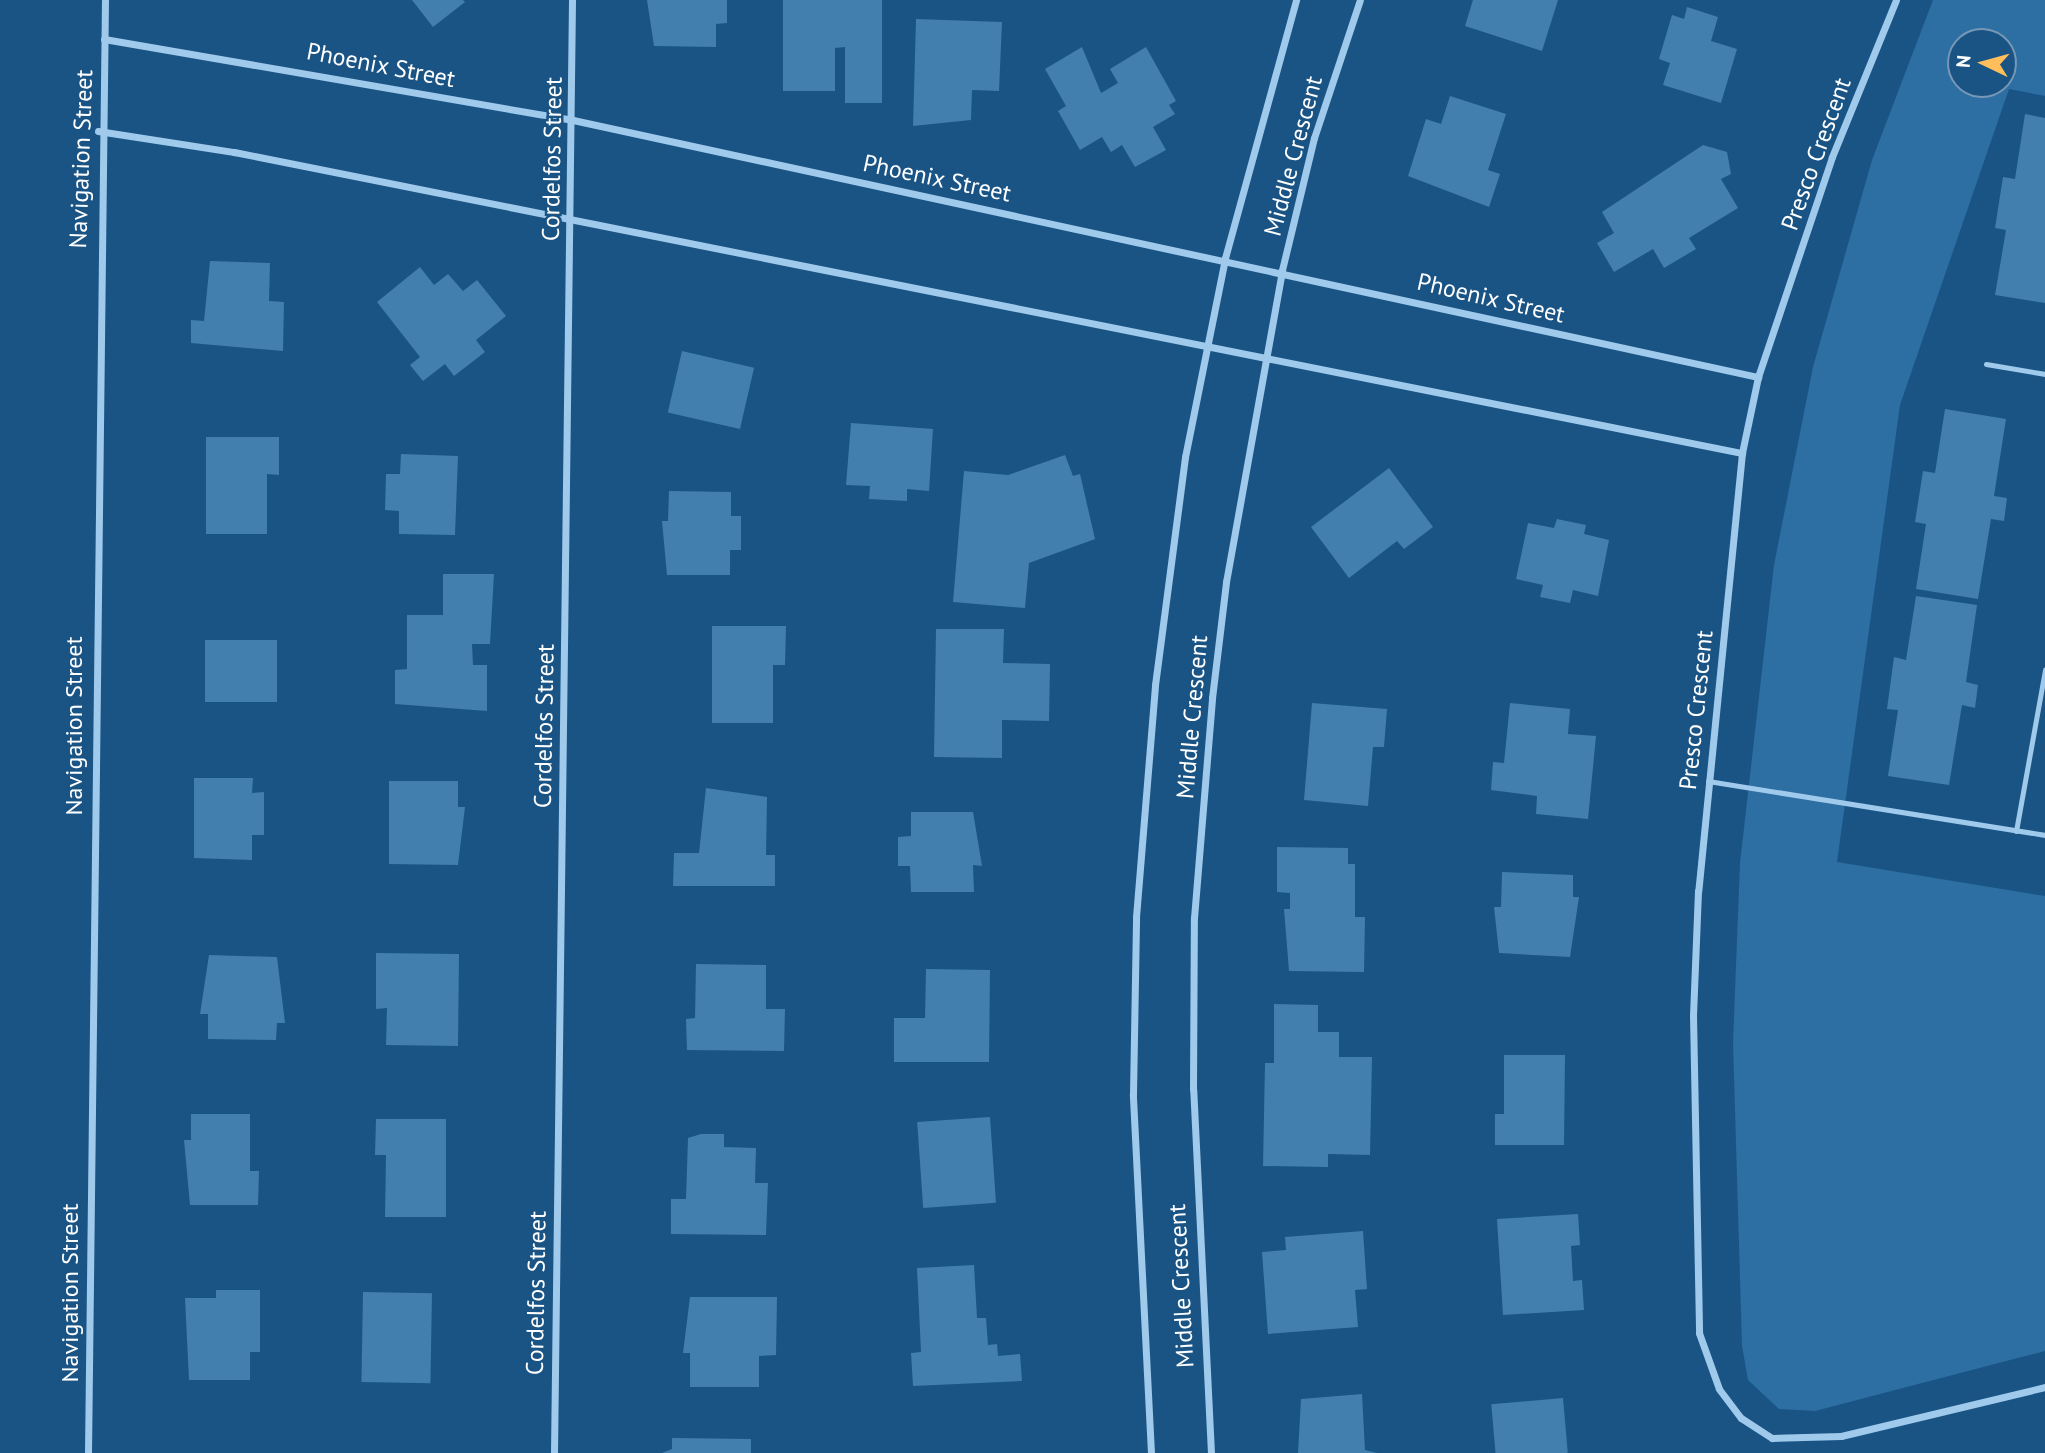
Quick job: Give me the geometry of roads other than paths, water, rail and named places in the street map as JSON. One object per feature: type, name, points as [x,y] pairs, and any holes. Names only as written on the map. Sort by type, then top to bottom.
[{"type":"street","name":"Navigation Street","points":[[88,1453],[98,131],[105,0]]},
{"type":"street","name":"Cordelfos Street","points":[[554,1453],[573,120],[572,0]]},
{"type":"street","name":"Middle Crescent","points":[[1151,1453],[1133,1094],[1136,917],[1155,685],[1185,457],[1210,346],[1225,258],[1296,0]]},
{"type":"street","name":"Middle Crescent","points":[[1211,1453],[1200,1326],[1194,918],[1226,582],[1282,270],[1314,138],[1360,0]]},
{"type":"street","name":"Presco Crescent","points":[[1896,0],[1832,157],[1758,377],[1742,453],[1708,781],[1693,1015],[1699,1333],[1718,1389],[1758,1431],[1805,1441],[1829,1438],[2045,1387]]},
{"type":"street","name":"Phoenix Street","points":[[104,39],[573,120],[1282,270],[1758,377]]},
{"type":"street","points":[[98,131],[570,219],[1742,453]]},
{"type":"lane","points":[[1986,364],[2045,374]]},
{"type":"lane","points":[[2016,831],[2045,670]]},
{"type":"lane","points":[[1708,781],[2045,835]]}]
